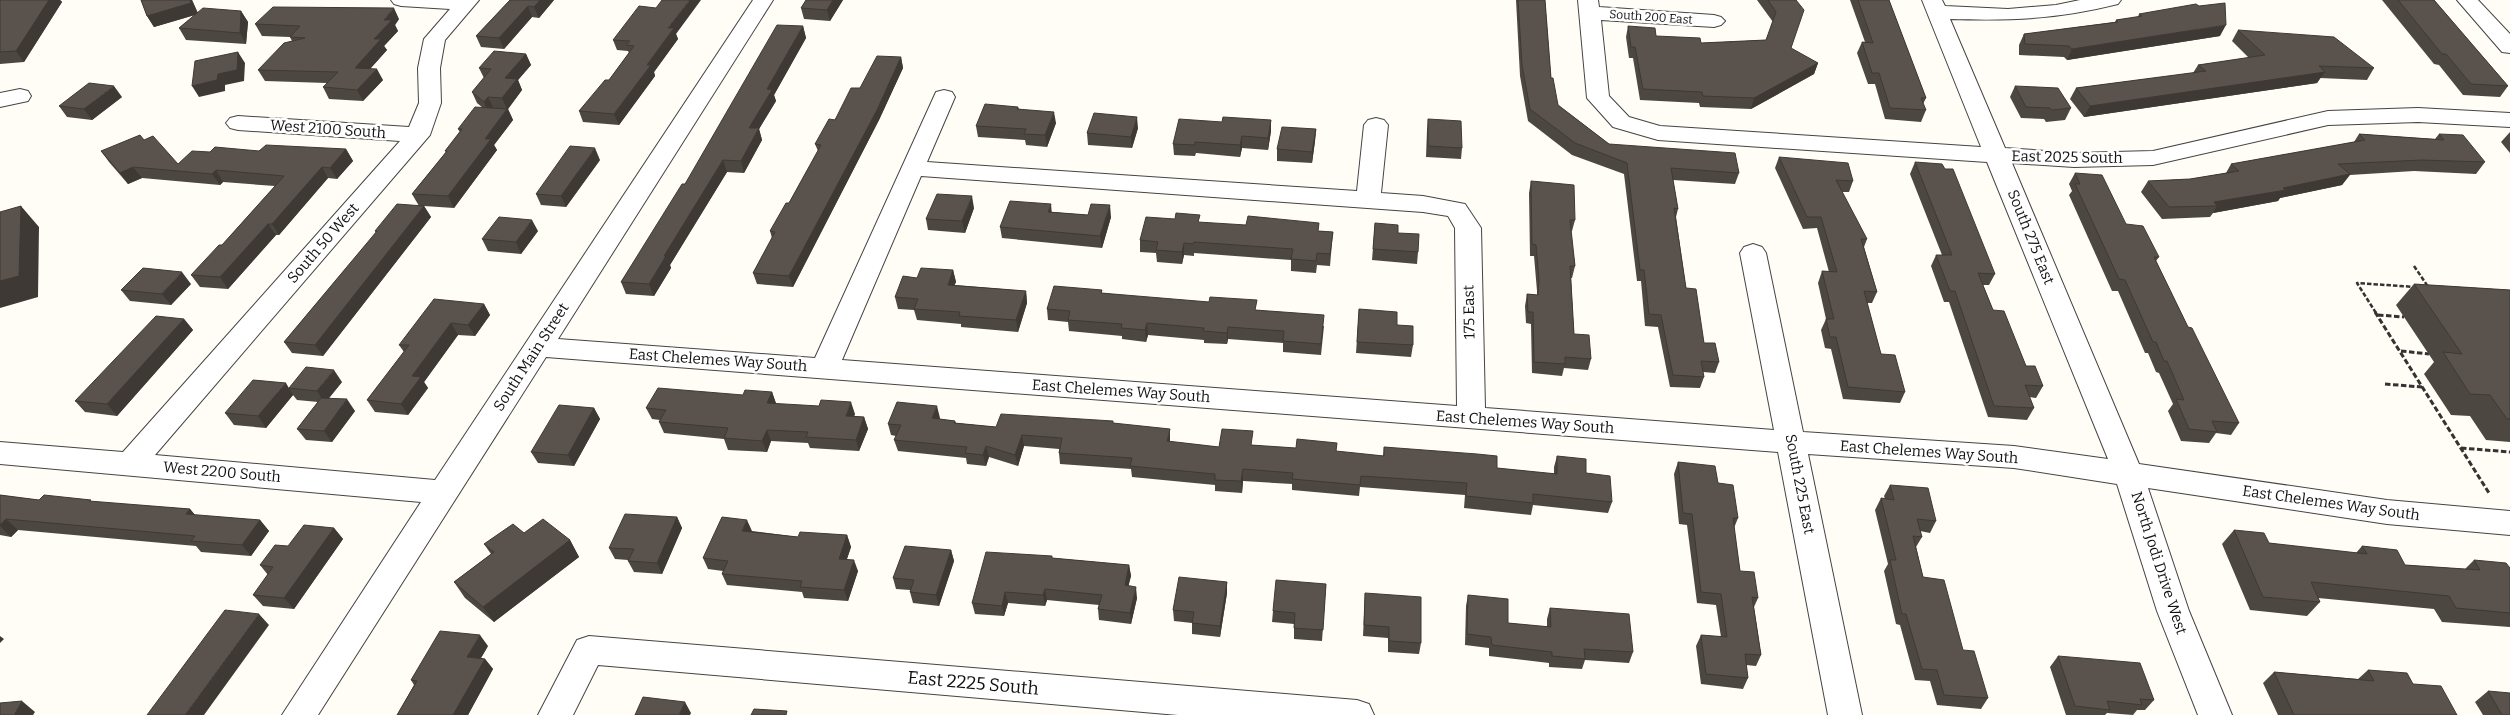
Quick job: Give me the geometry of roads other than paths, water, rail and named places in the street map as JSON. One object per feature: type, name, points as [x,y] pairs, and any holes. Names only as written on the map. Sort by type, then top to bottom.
[{"type":"street","points":[[400,0],[468,2]]},
{"type":"street","name":"South Main Street","points":[[299,715],[762,0]]},
{"type":"street","points":[[1935,6],[2008,15],[2056,11],[2111,0]]},
{"type":"street","points":[[2467,0],[2510,47]]},
{"type":"street","name":"South 50 West","points":[[130,464],[418,134],[430,103],[429,68],[435,39],[468,2]]},
{"type":"street","name":"South 200 East","points":[[1621,122],[1598,98],[1588,6],[1714,21]]},
{"type":"street","name":"South 275 East","points":[[1935,6],[2129,475]]},
{"type":"street","points":[[824,368],[944,97]]},
{"type":"street","name":"East 2025 South","points":[[1621,122],[1658,133],[2074,160],[2152,158],[2328,118],[2418,115],[2510,120]]},
{"type":"street","name":"West 2100 South","points":[[238,122],[418,134]]},
{"type":"street","points":[[913,168],[1368,200],[1376,125]]},
{"type":"street","name":"175 East","points":[[1368,200],[1423,204],[1456,210],[1468,228],[1471,417]]},
{"type":"street","name":"South 225 East","points":[[1753,253],[1845,715]]},
{"type":"street","name":"East Chelemes Way South","points":[[538,347],[1792,442],[2014,457],[2387,512],[2510,523]]},
{"type":"street","name":"West 2200 South","points":[[0,453],[443,492]]},
{"type":"street","name":"North Jodi Drive West","points":[[2129,475],[2189,651],[2215,715]]},
{"type":"street","name":"East 2225 South","points":[[555,715],[589,650],[1357,715]]}]
